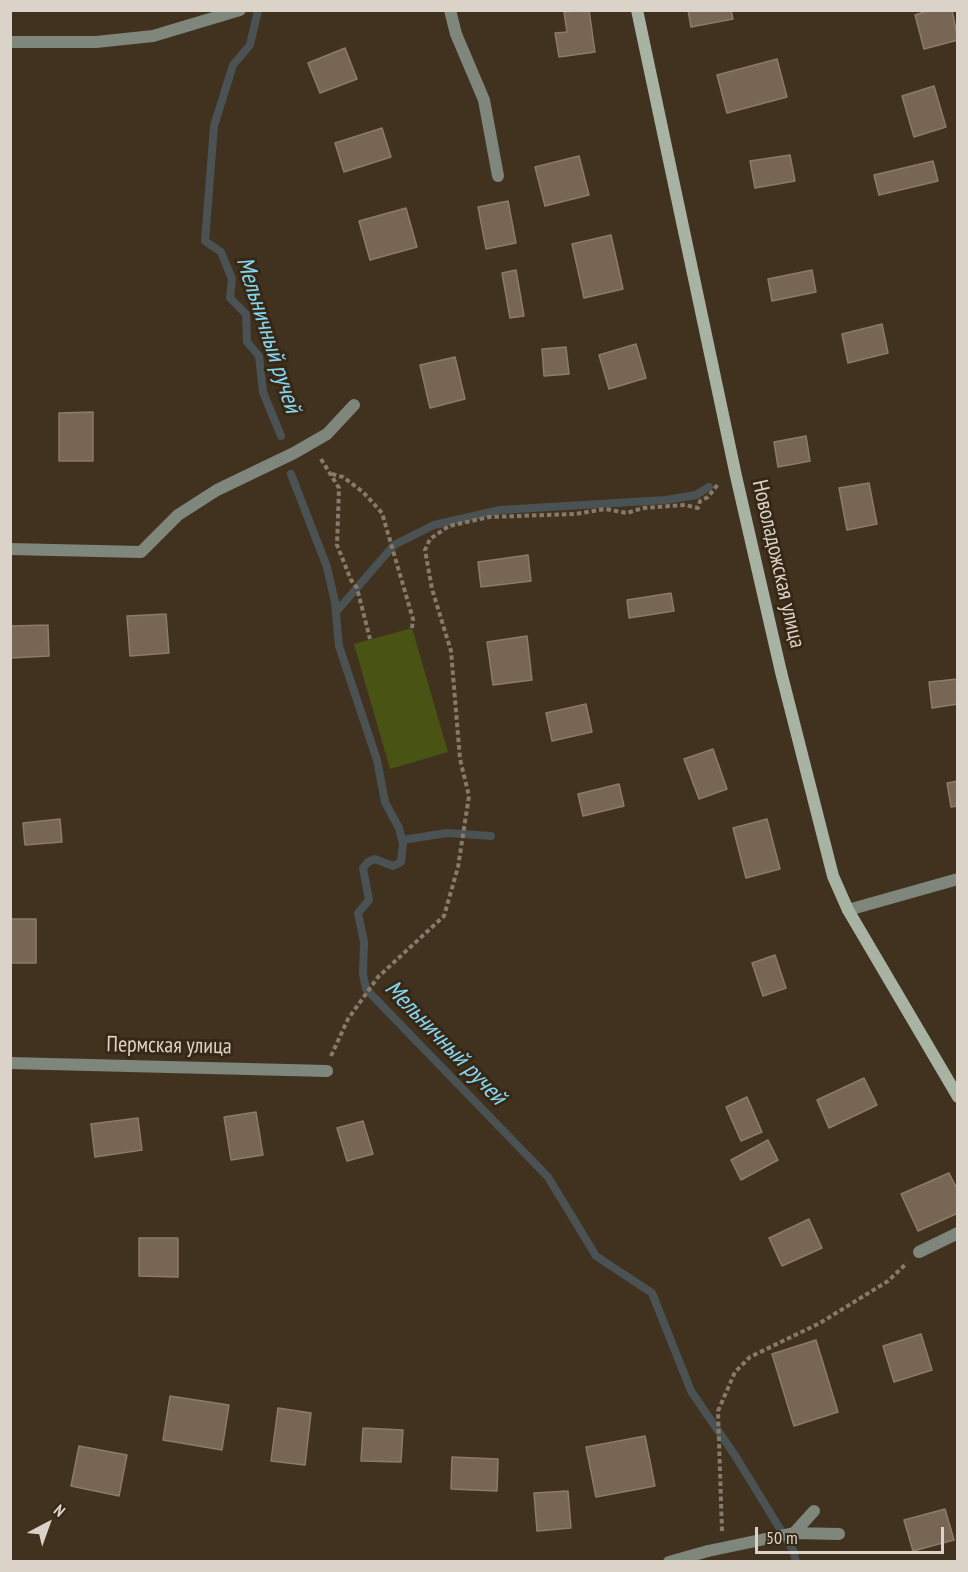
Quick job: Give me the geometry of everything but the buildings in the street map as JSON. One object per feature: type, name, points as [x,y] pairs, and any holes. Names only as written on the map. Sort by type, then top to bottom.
[{"type":"street","points":[[10,42],[96,42],[153,36],[240,10]]},
{"type":"street","points":[[450,10],[456,34],[484,100],[498,176]]},
{"type":"street","name":"Новоладожская улица","points":[[637,10],[781,672],[833,876],[848,910],[957,1097]]},
{"type":"street","points":[[10,549],[141,552],[178,515],[217,490],[327,434],[354,405]]},
{"type":"street","points":[[848,910],[957,879]]},
{"type":"street","name":"Пермская улица","points":[[10,1063],[327,1071]]},
{"type":"street","points":[[919,1252],[957,1233]]},
{"type":"street","points":[[794,1533],[814,1511]]},
{"type":"street","points":[[669,1562],[708,1551],[794,1533],[839,1534]]},
{"type":"path","points":[[310,444],[332,474],[339,488],[337,545],[351,580],[357,588],[370,639]]},
{"type":"path","points":[[332,474],[344,477],[372,499],[382,513],[413,619],[412,628]]},
{"type":"path","points":[[327,1071],[334,1045],[360,1001],[378,977],[444,916],[463,837],[469,796],[460,759],[451,651],[432,590],[425,550],[430,539],[449,526],[489,517],[576,514],[605,509],[627,513],[643,508],[685,505],[698,508],[700,501],[708,497],[721,479]]},
{"type":"path","points":[[722,1548],[718,1411],[735,1372],[750,1357],[820,1323],[878,1287],[919,1252]]},
{"type":"green space","points":[[412,628],[448,752],[390,769],[354,644]]},
{"type":"waterway","name":"Мельничный ручей","points":[[258,10],[250,45],[233,65],[214,126],[205,241],[221,252],[232,279],[230,298],[246,314],[247,342],[259,356],[263,392],[281,436]]},
{"type":"waterway","name":"Мельничный ручей","points":[[291,474],[327,567],[335,602],[339,646],[377,760],[385,802],[399,828],[403,844],[401,862],[393,866],[375,859],[363,868],[369,900],[358,913],[364,942],[363,974],[366,989],[548,1177],[596,1256],[652,1293],[691,1391],[736,1457],[793,1550],[796,1562]]},
{"type":"waterway","points":[[336,612],[394,545],[434,525],[500,510],[666,500],[696,495],[709,487]]},
{"type":"waterway","points":[[402,840],[447,833],[491,836]]}]
